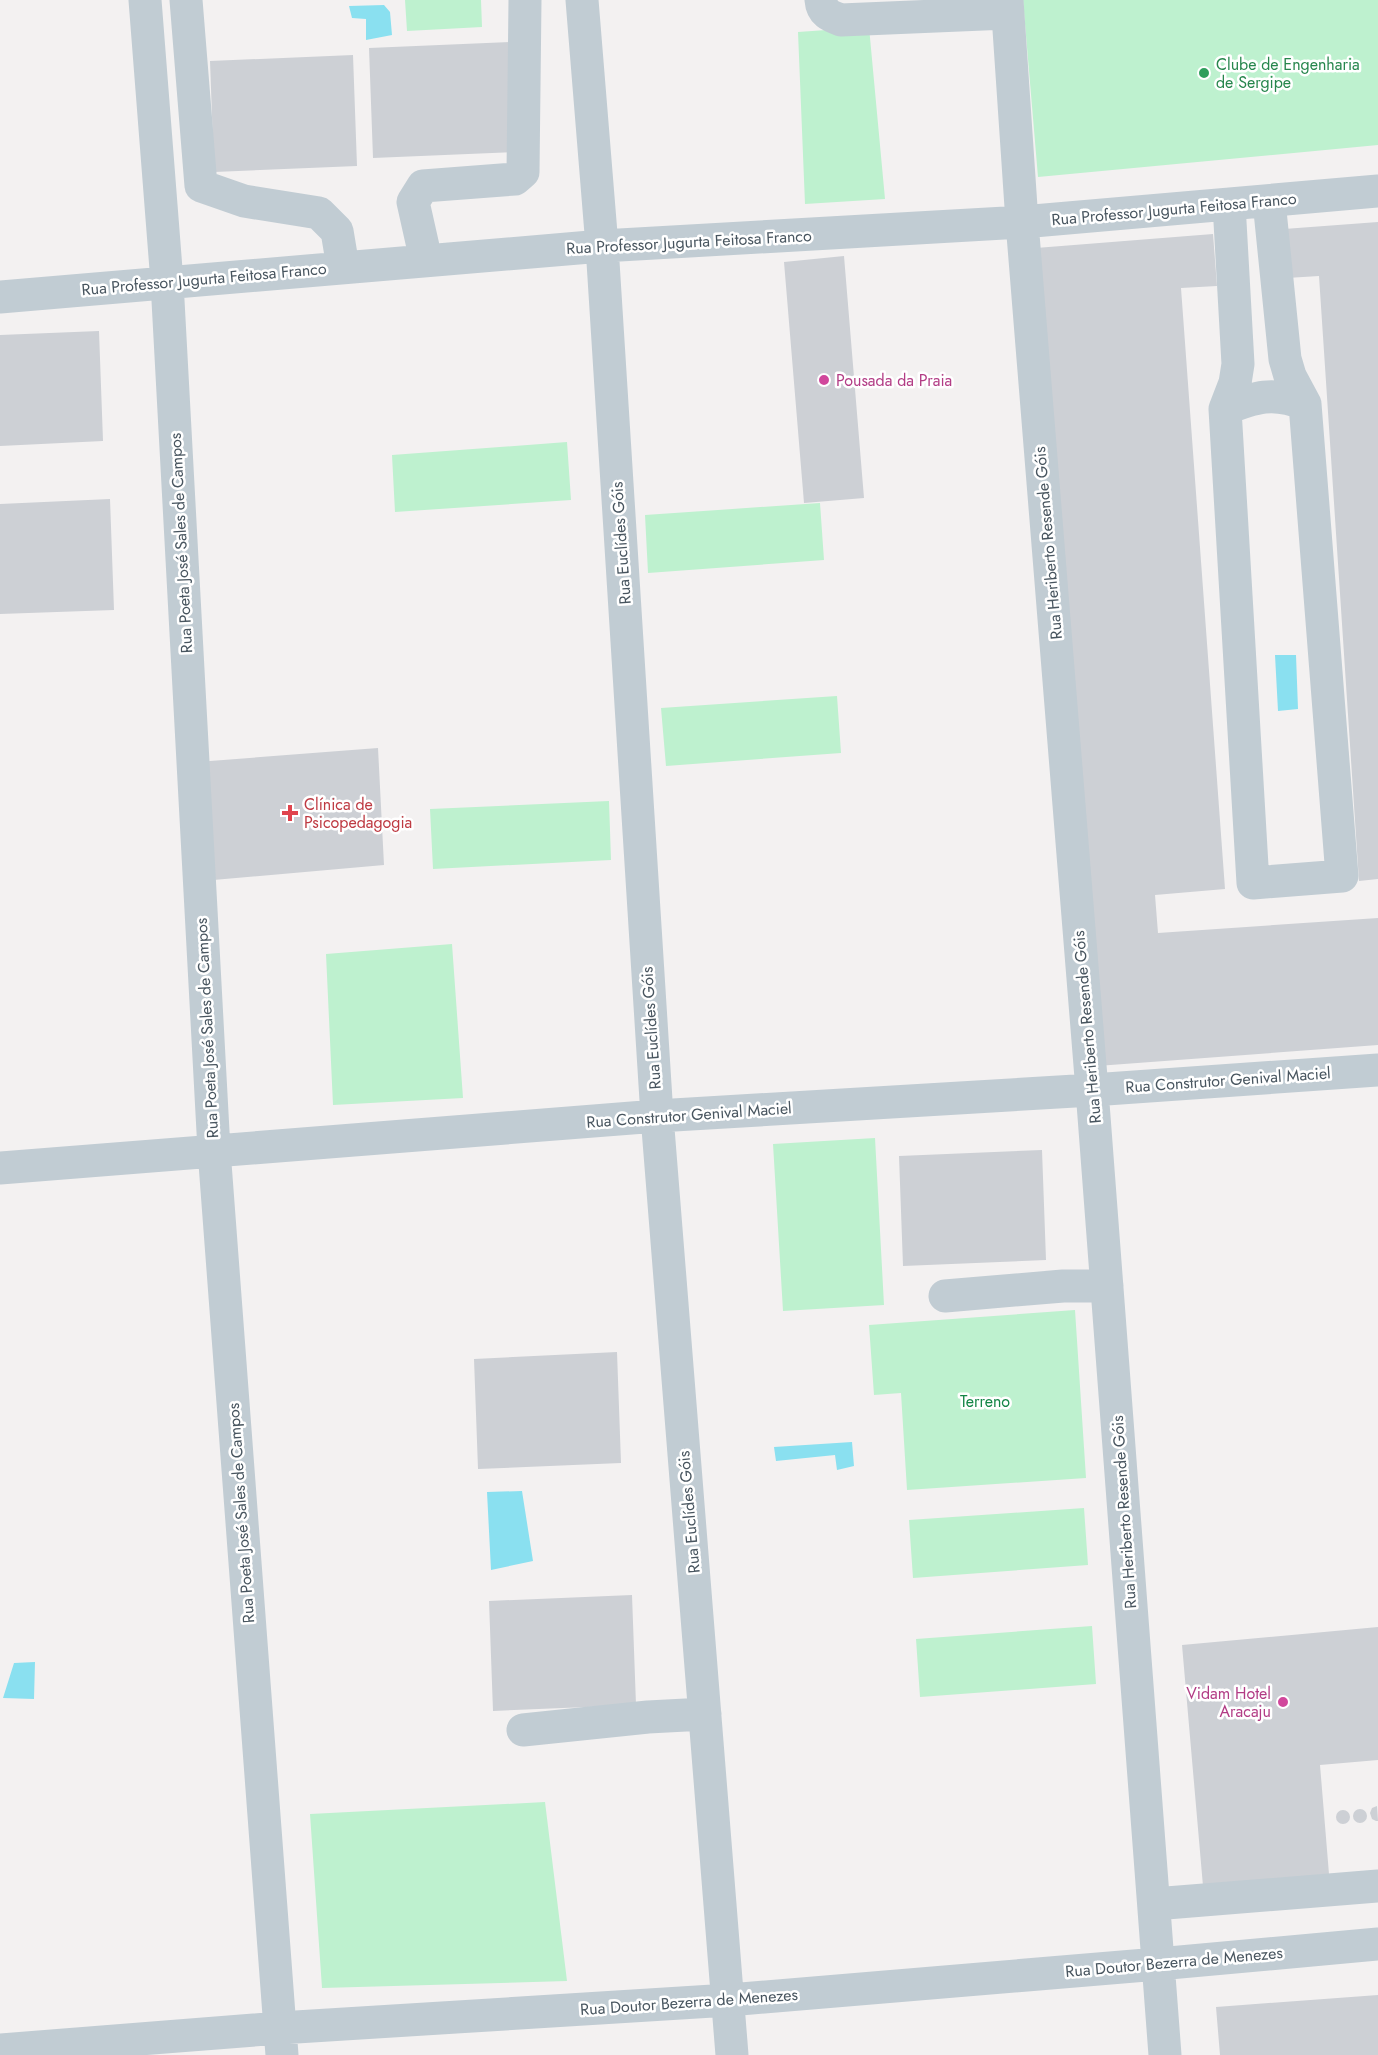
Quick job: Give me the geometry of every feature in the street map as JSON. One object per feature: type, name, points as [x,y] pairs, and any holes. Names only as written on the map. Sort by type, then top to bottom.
[{"type":"street","name":"Rua Poeta José Sales de Campos","points":[[145,0],[167,282],[214,1150],[281,2042]]},
{"type":"street","points":[[186,0],[201,186],[244,201],[319,213],[337,231],[343,267]]},
{"type":"street","points":[[426,260],[413,202],[423,186],[515,178],[523,172],[525,0]]},
{"type":"street","name":"Rua Euclídes Góis","points":[[582,0],[602,246],[657,1116],[732,2055]]},
{"type":"street","points":[[821,0],[821,6],[828,16],[841,20],[1007,7]]},
{"type":"street","name":"Rua Heriberto Resende Góis","points":[[1007,7],[1165,2055]]},
{"type":"street","name":"Rua Professor Jugurta Feitosa Franco","points":[[0,297],[602,246],[1022,222],[1378,191]]},
{"type":"street","points":[[1229,204],[1238,364],[1230,396],[1253,883],[1342,876],[1297,390],[1285,359],[1269,201]]},
{"type":"street","points":[[1234,302],[1279,298]]},
{"type":"street","points":[[1230,396],[1292,398],[1297,390]]},
{"type":"street","name":"Rua Construtor Genival Maciel","points":[[0,1168],[657,1116],[1378,1070]]},
{"type":"street","points":[[945,1296],[1063,1286],[1107,1286]]},
{"type":"street","points":[[523,1730],[648,1717],[705,1714]]},
{"type":"street","points":[[1154,1904],[1378,1886]]},
{"type":"street","name":"Rua Doutor Bezerra de Menezes","points":[[0,2050],[281,2042],[729,2000],[1378,1944]]},
{"type":"green space","points":[[405,0],[481,0],[482,27],[407,31]]},
{"type":"green space","name":"Clube de Engenharia de Sergipe","points":[[1023,0],[1378,0],[1378,145],[1038,177]]},
{"type":"green space","points":[[869,27],[885,199],[805,204],[798,32]]},
{"type":"green space","points":[[567,442],[571,500],[395,512],[392,455]]},
{"type":"green space","points":[[820,503],[824,560],[648,573],[645,515]]},
{"type":"green space","points":[[837,696],[841,753],[666,766],[661,708]]},
{"type":"green space","points":[[609,801],[611,860],[433,869],[430,809]]},
{"type":"green space","points":[[452,944],[463,1098],[333,1105],[326,954]]},
{"type":"green space","points":[[875,1138],[884,1305],[783,1311],[773,1144]]},
{"type":"green space","name":"Terreno","points":[[1075,1310],[1086,1478],[907,1490],[901,1393],[874,1395],[869,1325]]},
{"type":"green space","points":[[1084,1508],[1088,1565],[913,1578],[909,1520]]},
{"type":"green space","points":[[1092,1626],[1096,1684],[920,1697],[916,1639]]},
{"type":"green space","points":[[545,1802],[567,1981],[322,1988],[310,1814]]},
{"type":"water","points":[[384,5],[390,12],[392,35],[366,40],[366,19],[352,18],[349,6]]},
{"type":"water","points":[[1275,655],[1296,655],[1298,709],[1278,711]]},
{"type":"water","points":[[852,1442],[854,1466],[837,1470],[835,1455],[776,1461],[774,1447]]},
{"type":"water","points":[[522,1491],[533,1561],[491,1570],[487,1492]]},
{"type":"water","points":[[35,1662],[34,1699],[3,1698],[14,1663]]},
{"type":"building","points":[[511,42],[515,152],[373,158],[369,48]]},
{"type":"building","points":[[353,55],[357,166],[214,172],[210,61]]},
{"type":"building","points":[[1378,222],[1378,879],[1359,881],[1319,276],[1287,278],[1284,229]]},
{"type":"building","points":[[1213,234],[1217,286],[1181,288],[1225,889],[1155,895],[1158,933],[1378,918],[1378,1045],[1097,1066],[1036,248]]},
{"type":"building","name":"Pousada da Praia","points":[[844,256],[864,498],[804,503],[784,262]]},
{"type":"building","points":[[99,331],[103,441],[0,446],[0,335]]},
{"type":"building","points":[[110,499],[114,610],[0,614],[0,504]]},
{"type":"building","name":"Clínica de Psicopedagogia","points":[[378,748],[384,865],[202,881],[197,762]]},
{"type":"building","points":[[1042,1150],[1046,1260],[903,1266],[899,1156]]},
{"type":"building","points":[[617,1352],[621,1463],[478,1469],[474,1359]]},
{"type":"building","points":[[632,1595],[636,1705],[493,1711],[489,1601]]},
{"type":"building","name":"Vidam Hotel Aracaju","points":[[1378,1627],[1378,1760],[1320,1765],[1329,1874],[1203,1886],[1182,1645]]},
{"type":"building","points":[[1377,1806],[1378,1821],[1376,1821],[1372,1819],[1370,1813],[1372,1808]]},
{"type":"building","points":[[1357,1809],[1363,1809],[1367,1816],[1363,1823],[1357,1823],[1353,1819],[1353,1813]]},
{"type":"building","points":[[1340,1810],[1346,1810],[1350,1817],[1346,1824],[1340,1824],[1336,1820],[1336,1814]]},
{"type":"building","points":[[1378,1995],[1378,2055],[1220,2055],[1216,2007]]},
{"type":"place","name":"Clube de Engenharia de Sergipe","points":[[1204,73]]},
{"type":"place","name":"Pousada da Praia","points":[[824,380]]},
{"type":"place","name":"Clínica de Psicopedagogia","points":[[290,813]]},
{"type":"place","name":"Vidam Hotel Aracaju","points":[[1283,1702]]}]
